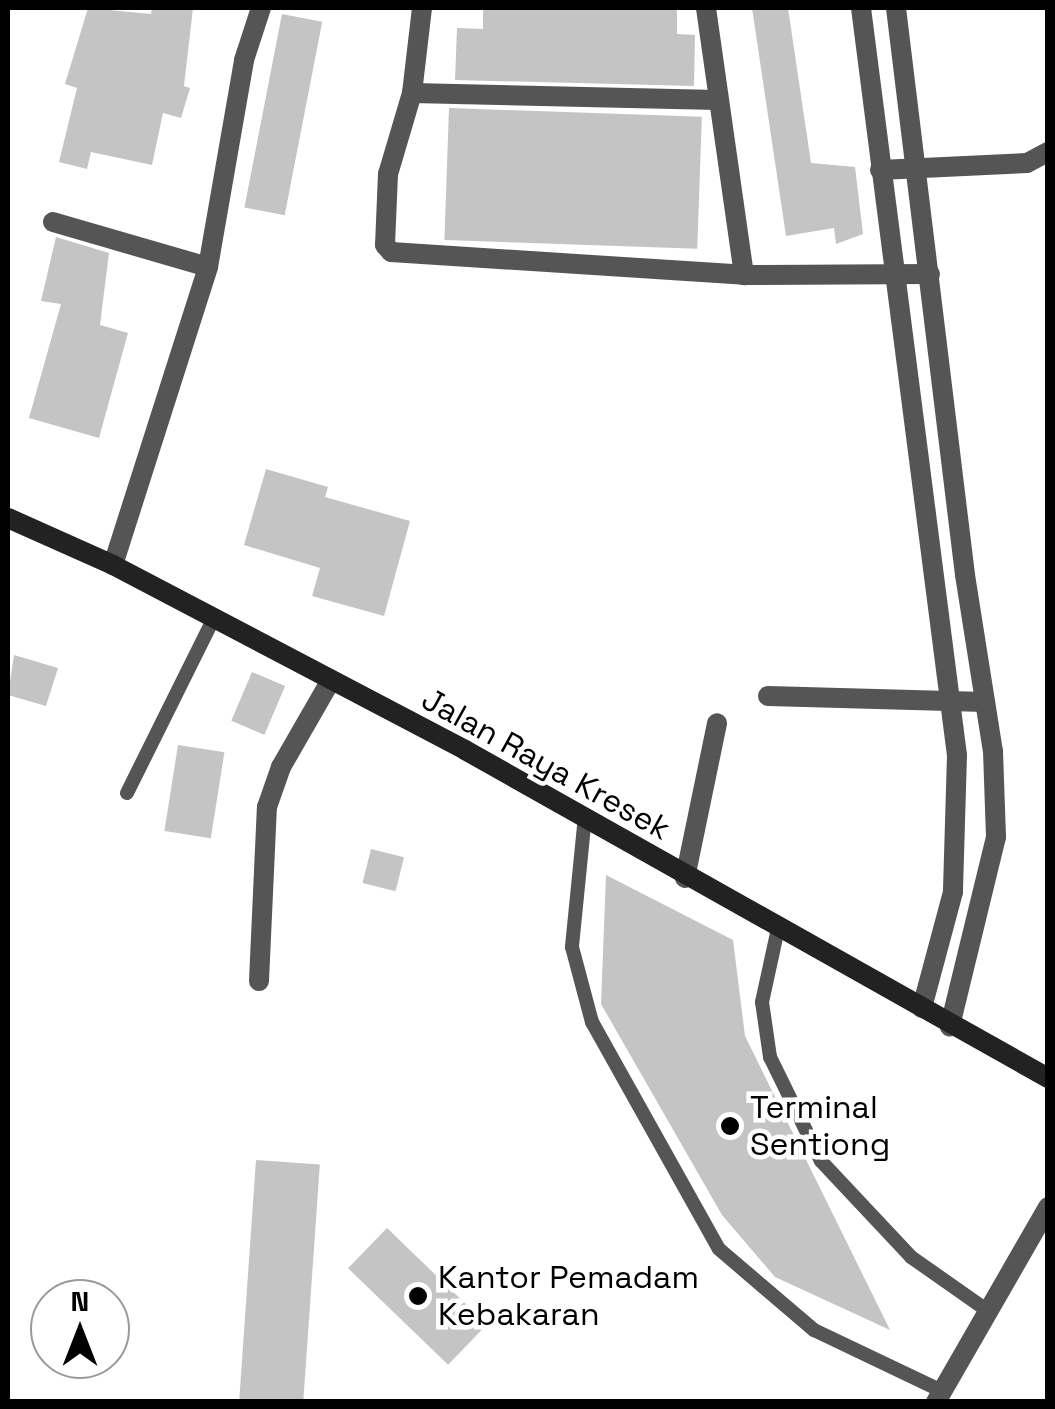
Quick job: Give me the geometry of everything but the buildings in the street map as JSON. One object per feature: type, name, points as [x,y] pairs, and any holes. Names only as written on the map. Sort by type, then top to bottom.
[{"type":"main road","name":"Jalan Raya Kresek","points":[[8,518],[113,564],[464,750],[585,816],[685,878],[779,924],[950,1026],[1048,1078]]},
{"type":"street","points":[[113,564],[208,267],[244,60],[261,8]]},
{"type":"street","points":[[422,8],[412,93],[388,174],[385,245],[391,252],[744,275],[930,274]]},
{"type":"street","points":[[706,8],[744,275]]},
{"type":"street","points":[[861,8],[949,703],[959,828],[953,892],[922,1008]]},
{"type":"street","points":[[896,8],[985,702],[996,838],[950,1026]]},
{"type":"street","points":[[412,93],[718,100]]},
{"type":"street","points":[[880,170],[1027,162],[1048,152]]},
{"type":"street","points":[[53,222],[208,267]]},
{"type":"street","points":[[259,980],[267,807],[281,766],[331,680]]},
{"type":"street","points":[[768,696],[985,702]]},
{"type":"street","points":[[685,878],[717,724]]},
{"type":"street","points":[[939,1396],[988,1311],[1040,1237],[1048,1207]]},
{"type":"lane","points":[[127,793],[214,618]]},
{"type":"lane","points":[[585,816],[572,947],[592,1022],[719,1249],[814,1330],[939,1396]]},
{"type":"lane","points":[[779,924],[762,1002],[770,1057],[822,1161],[910,1257],[988,1311]]},
{"type":"place","name":"Terminal Sentiong","points":[[730,1126]]},
{"type":"place","name":"Kantor Pemadam Kebakaran","points":[[418,1296]]}]
